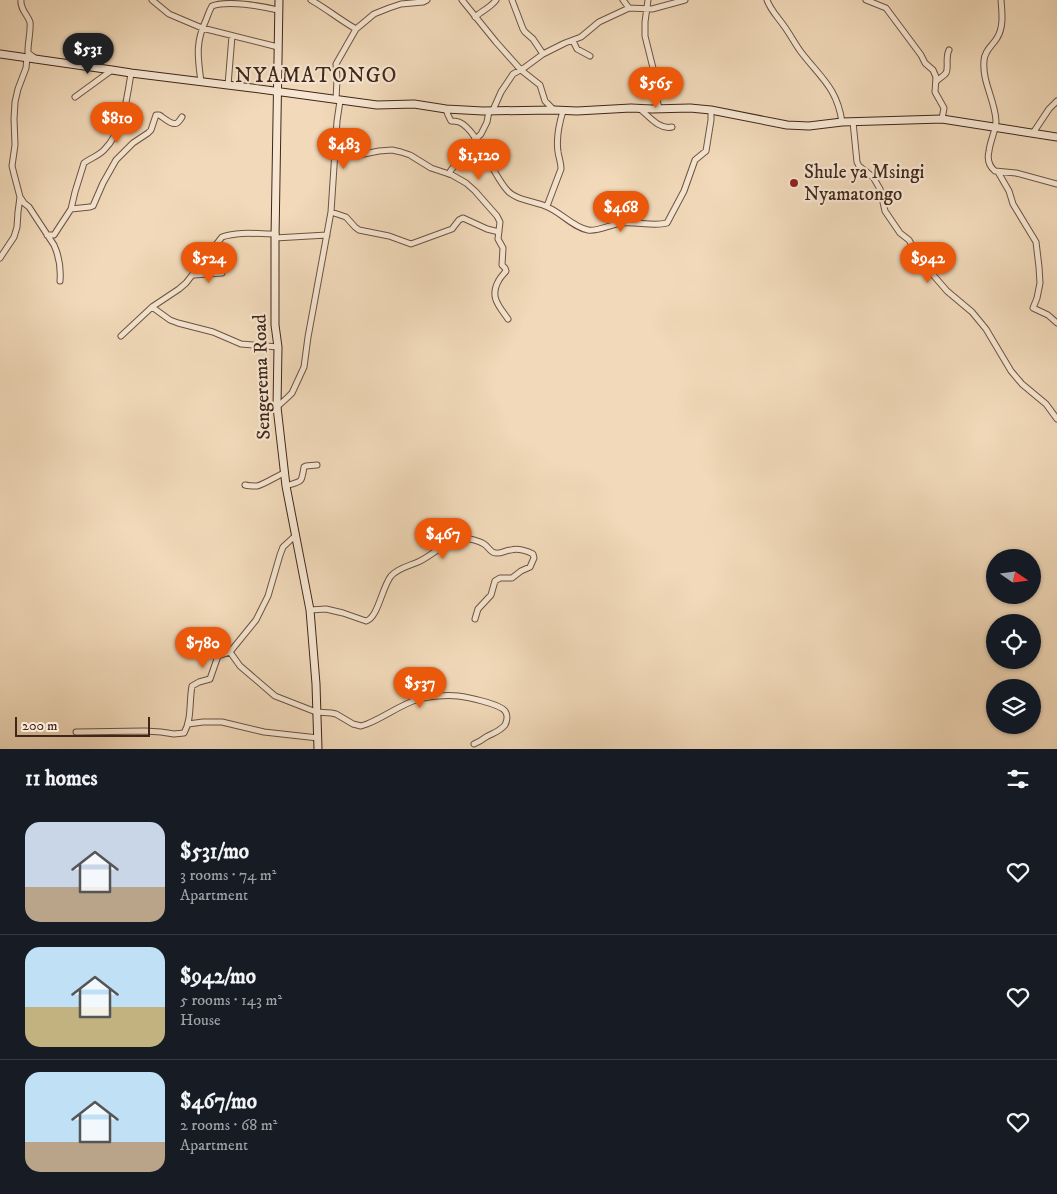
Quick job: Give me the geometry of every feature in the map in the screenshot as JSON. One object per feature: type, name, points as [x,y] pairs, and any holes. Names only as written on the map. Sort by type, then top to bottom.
[{"type":"street","points":[[21,0],[22,10],[30,24],[28,50],[31,58],[18,89],[15,102],[15,144],[12,166],[20,197],[29,207],[57,251],[60,281]]},
{"type":"street","points":[[152,0],[169,14],[202,28],[278,47]]},
{"type":"street","name":"Sengerema Road","points":[[278,0],[275,325],[278,347],[277,407],[286,486],[310,610],[316,684],[318,749]]},
{"type":"street","points":[[311,0],[356,29]]},
{"type":"street","points":[[277,407],[292,392],[304,367],[331,212],[338,100],[336,64],[356,29],[374,14],[400,4],[427,0]]},
{"type":"street","points":[[462,0],[521,70],[540,85],[545,101],[554,110]]},
{"type":"street","points":[[475,17],[496,0]]},
{"type":"street","points":[[512,0],[523,29],[533,38],[543,54]]},
{"type":"street","points":[[623,0],[629,8]]},
{"type":"street","points":[[648,0],[645,36],[654,72],[659,108]]},
{"type":"street","points":[[449,174],[450,170],[460,160],[463,149],[476,139],[487,122],[491,111],[513,74],[543,54],[581,37],[599,22],[629,8],[652,9],[685,0]]},
{"type":"street","points":[[766,0],[800,51],[831,88],[837,101],[842,122]]},
{"type":"street","points":[[866,0],[886,8],[925,63],[933,70],[936,76],[936,92],[944,108],[942,119]]},
{"type":"street","points":[[886,8],[887,0]]},
{"type":"street","points":[[1001,0],[1002,20],[1000,32],[984,60],[986,81],[995,112],[996,123],[988,159],[991,167],[998,172],[1009,191],[1013,204],[1036,242],[1040,283],[1033,308],[1048,315],[1057,323]]},
{"type":"street","points":[[201,82],[198,46],[200,33],[210,8],[214,5],[251,2],[278,10]]},
{"type":"street","points":[[228,85],[232,36]]},
{"type":"street","points":[[573,40],[577,49],[590,56]]},
{"type":"street","points":[[936,82],[946,73],[946,55],[948,50]]},
{"type":"street","points":[[0,54],[377,105],[414,104],[446,109],[491,111],[690,108],[809,126],[842,122],[942,119],[1057,137]]},
{"type":"street","points":[[75,97],[112,70]]},
{"type":"street","points":[[47,235],[54,235],[56,233],[71,209],[84,163],[100,154],[114,138],[125,109],[130,73]]},
{"type":"street","points":[[1033,133],[1049,109],[1057,101]]},
{"type":"street","points":[[637,108],[662,127],[672,128]]},
{"type":"street","points":[[446,109],[451,121],[461,124],[471,132],[498,179],[510,194],[547,206],[574,224],[589,230],[623,223],[666,223],[684,191],[695,160],[706,151],[711,110]]},
{"type":"street","points":[[547,206],[561,169],[558,152],[558,134],[563,111]]},
{"type":"street","points":[[71,209],[94,206],[103,183],[116,160],[133,143],[148,133],[153,126],[156,115],[175,124],[182,117]]},
{"type":"street","points":[[854,122],[858,164],[872,177],[879,187],[888,216],[900,233],[909,240],[915,250],[928,264],[947,291],[972,312],[986,329],[1011,371],[1022,384],[1046,404],[1057,419]]},
{"type":"street","points":[[335,154],[359,155],[374,151],[392,150],[410,155],[431,168],[456,177],[472,188],[497,216],[501,224],[499,242],[503,248],[502,264],[506,270],[500,278],[494,294],[496,301],[508,319]]},
{"type":"street","points":[[998,172],[1016,173],[1057,184]]},
{"type":"street","points":[[0,258],[14,237],[20,197]]},
{"type":"street","points":[[331,212],[346,217],[359,230],[390,236],[411,244],[452,230],[459,220],[463,218],[499,232]]},
{"type":"street","points":[[121,336],[152,307],[179,289],[194,275],[222,238],[230,234],[276,236],[327,235]]},
{"type":"street","points":[[194,275],[222,273]]},
{"type":"street","points":[[152,307],[170,320],[213,332],[241,344],[278,347]]},
{"type":"street","points":[[286,486],[302,479],[304,467],[316,466]]},
{"type":"street","points":[[245,485],[262,485],[284,473]]},
{"type":"street","points":[[76,732],[146,731],[184,733],[188,724],[192,686],[210,679],[218,656],[230,652],[256,620],[268,596],[283,547],[296,536]]},
{"type":"street","points":[[310,610],[326,609],[369,621],[373,617],[382,592],[392,575],[404,567],[430,557],[457,539],[469,539],[484,544],[494,553],[514,549],[534,554],[530,566],[512,578],[500,578],[495,581],[490,597],[478,608],[475,619]]},
{"type":"street","points":[[230,652],[240,666],[271,694],[316,712],[336,714],[360,726],[374,722],[411,702],[431,696],[460,696],[503,708],[507,718],[505,725],[497,732],[474,744]]},
{"type":"street","points":[[188,724],[222,722],[264,732],[318,738]]},
{"type":"place","name":"Shule ya Msingi Nyamatongo","points":[[794,183]]},
{"type":"district","name":"NYAMATONGO","points":[[316,76]]}]
